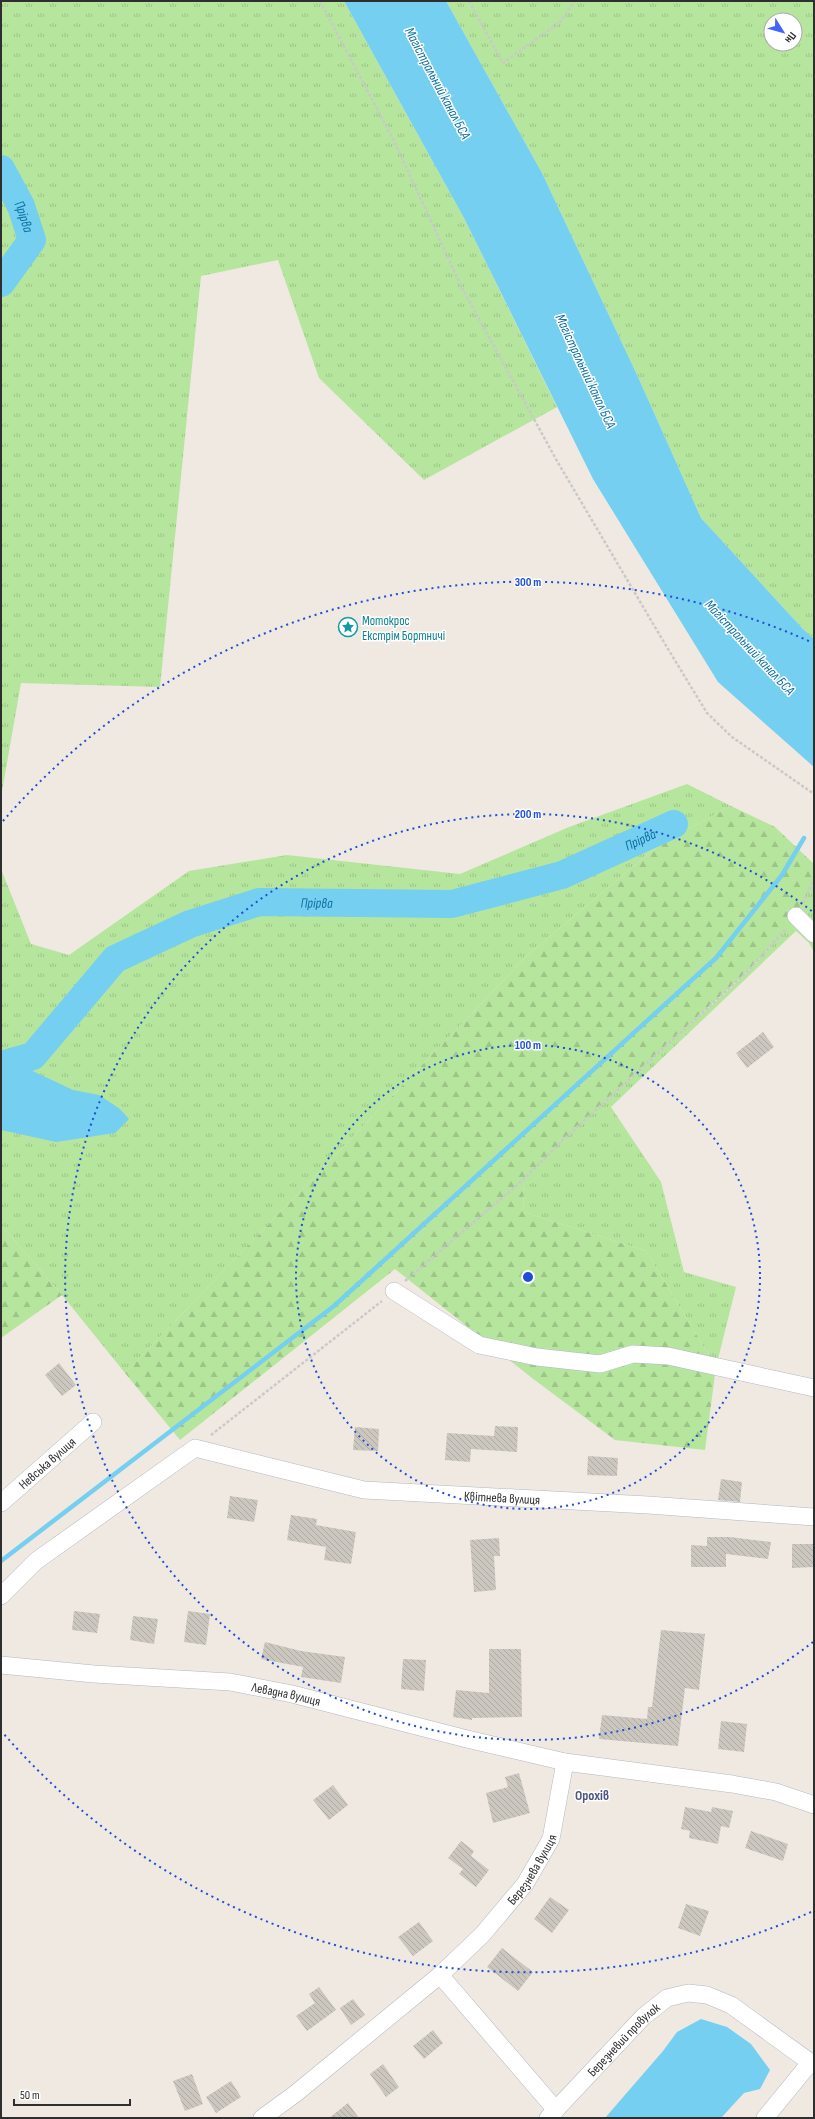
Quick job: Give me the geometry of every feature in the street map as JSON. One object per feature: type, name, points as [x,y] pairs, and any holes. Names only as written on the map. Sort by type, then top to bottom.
[{"type":"street","points":[[796,916],[814,934]]},
{"type":"street","points":[[394,1291],[479,1345],[537,1357],[600,1364],[633,1354],[668,1356],[814,1388]]},
{"type":"street","name":"Невська вулиця","points":[[1,1503],[93,1422]]},
{"type":"street","points":[[1,1596],[36,1561],[195,1448]]},
{"type":"street","name":"Квітнева вулиця","points":[[195,1448],[364,1490],[648,1505],[814,1517]]},
{"type":"street","name":"Левадна вулиця","points":[[1,1665],[94,1674],[230,1682],[292,1694],[466,1739],[565,1762]]},
{"type":"street","points":[[565,1762],[732,1784],[776,1792],[814,1805]]},
{"type":"street","name":"Березнева вулиця","points":[[262,2118],[295,2094],[440,1975],[482,1935],[525,1884],[551,1839],[565,1762]]},
{"type":"street","points":[[440,1975],[552,2114]]},
{"type":"street","name":"Березневий провулок","points":[[552,2114],[643,2018],[666,1998],[688,1993],[707,1995],[731,2005],[812,2064]]},
{"type":"street","points":[[765,2118],[812,2064]]},
{"type":"path","points":[[320,1],[394,141],[462,288],[557,461],[707,712],[732,737],[814,794]]},
{"type":"path","points":[[469,1],[503,63],[560,22],[575,1]]},
{"type":"path","points":[[195,1448],[394,1291],[523,1180],[577,1127],[748,971],[796,916],[814,880]]},
{"type":"green space","points":[[1,1],[344,1],[464,218],[557,407],[424,480],[319,378],[278,260],[201,276],[160,687],[21,683],[1,797]]},
{"type":"green space","points":[[446,1],[814,1],[814,639],[803,629],[701,518],[638,377],[542,173]]},
{"type":"green space","points":[[687,784],[731,806],[659,845],[529,954],[125,1373],[62,1295],[1,1225],[1,869],[31,944],[69,955],[189,871],[287,855],[460,874],[569,827]]},
{"type":"green space","points":[[731,806],[775,827],[814,864],[814,880],[796,916],[777,940],[748,971],[635,1074],[523,1180],[524,1212],[646,1251],[716,1367],[705,1450],[615,1440],[532,1378],[395,1269],[180,1440],[125,1373],[529,954],[659,845]]},
{"type":"green space","points":[[814,880],[814,952],[809,943],[796,931],[611,1107],[661,1182],[684,1272],[736,1287],[716,1367],[646,1251],[524,1212],[523,1180],[671,1041],[752,968],[787,927],[802,904]]},
{"type":"green space","points":[[1,1225],[62,1295],[1,1338]]},
{"type":"water","name":"Магістральний канал БСА","points":[[344,1],[446,1],[542,173],[638,377],[701,518],[803,629],[814,639],[814,767],[718,682],[593,479],[464,218]]},
{"type":"water","points":[[1,1056],[73,1090],[99,1095],[120,1109],[129,1119],[115,1133],[56,1142],[1,1130]]},
{"type":"water","points":[[701,2019],[727,2027],[751,2044],[770,2070],[760,2089],[744,2093],[721,2118],[605,2118],[663,2051],[677,2032]]},
{"type":"building","points":[[763,1032],[774,1047],[747,1068],[736,1053]]},
{"type":"building","points":[[59,1363],[76,1385],[62,1396],[45,1375]]},
{"type":"building","points":[[495,1426],[518,1427],[517,1452],[471,1449],[470,1462],[445,1460],[447,1433],[494,1436]]},
{"type":"building","points":[[355,1427],[379,1429],[378,1451],[353,1450]]},
{"type":"building","points":[[588,1456],[618,1458],[617,1476],[587,1475]]},
{"type":"building","points":[[721,1479],[742,1482],[740,1502],[718,1500]]},
{"type":"building","points":[[230,1496],[258,1500],[254,1522],[227,1518]]},
{"type":"building","points":[[291,1515],[317,1519],[316,1525],[356,1532],[351,1564],[324,1560],[326,1547],[287,1540]]},
{"type":"building","points":[[707,1537],[730,1537],[771,1542],[768,1559],[726,1554],[726,1567],[691,1567],[691,1545],[707,1546]]},
{"type":"building","points":[[499,1538],[500,1556],[494,1556],[496,1590],[474,1592],[470,1540]]},
{"type":"building","points":[[792,1544],[814,1544],[814,1567],[792,1568]]},
{"type":"building","points":[[74,1611],[100,1614],[97,1633],[72,1630]]},
{"type":"building","points":[[188,1611],[210,1614],[206,1645],[184,1642]]},
{"type":"building","points":[[133,1616],[158,1619],[154,1644],[130,1640]]},
{"type":"building","points":[[661,1630],[705,1634],[699,1690],[685,1688],[678,1746],[599,1739],[602,1715],[647,1719],[648,1707],[652,1707]]},
{"type":"building","points":[[265,1642],[301,1651],[345,1657],[341,1683],[301,1677],[303,1667],[261,1659]]},
{"type":"building","points":[[489,1649],[521,1649],[522,1717],[472,1718],[472,1720],[453,1717],[456,1690],[489,1693]]},
{"type":"building","points":[[403,1659],[426,1660],[424,1691],[401,1689]]},
{"type":"building","points":[[721,1721],[747,1724],[744,1752],[718,1749]]},
{"type":"building","points":[[519,1773],[530,1813],[493,1823],[486,1793],[508,1787],[505,1777]]},
{"type":"building","points":[[333,1785],[348,1805],[329,1820],[313,1800]]},
{"type":"building","points":[[685,1807],[711,1812],[712,1807],[733,1811],[729,1828],[721,1826],[718,1844],[689,1838],[690,1831],[681,1829]]},
{"type":"building","points":[[751,1831],[788,1844],[783,1861],[745,1848]]},
{"type":"building","points":[[461,1841],[474,1851],[471,1856],[489,1870],[476,1887],[459,1874],[463,1869],[448,1858]]},
{"type":"building","points":[[550,1897],[569,1910],[552,1933],[534,1919]]},
{"type":"building","points":[[686,1904],[709,1911],[700,1936],[678,1928]]},
{"type":"building","points":[[419,1922],[433,1941],[413,1956],[398,1937]]},
{"type":"building","points":[[502,1948],[533,1972],[518,1991],[487,1967]]},
{"type":"building","points":[[319,1987],[336,2010],[307,2031],[296,2016],[315,2003],[309,1994]]},
{"type":"building","points":[[353,1999],[365,2015],[351,2025],[340,2008]]},
{"type":"building","points":[[433,2030],[443,2043],[424,2059],[413,2046]]},
{"type":"building","points":[[383,2064],[399,2087],[386,2097],[370,2074]]},
{"type":"building","points":[[192,2074],[203,2104],[185,2111],[173,2081]]},
{"type":"building","points":[[231,2081],[241,2097],[216,2113],[206,2097]]},
{"type":"building","points":[[348,2103],[359,2118],[329,2118]]},
{"type":"waterway","name":"Прірва","points":[[1,169],[21,206],[32,240],[1,283]]},
{"type":"waterway","name":"Прірва","points":[[1,1065],[33,1056],[115,959],[190,924],[259,902],[452,904],[562,875],[674,824]]},
{"type":"waterway","points":[[1,1561],[334,1306],[716,958],[782,875],[804,838]]},
{"type":"place","name":"Мотокрос Екстрім Бортничі","points":[[348,627]]},
{"type":"district","name":"Орохів","points":[[592,1795]]}]
